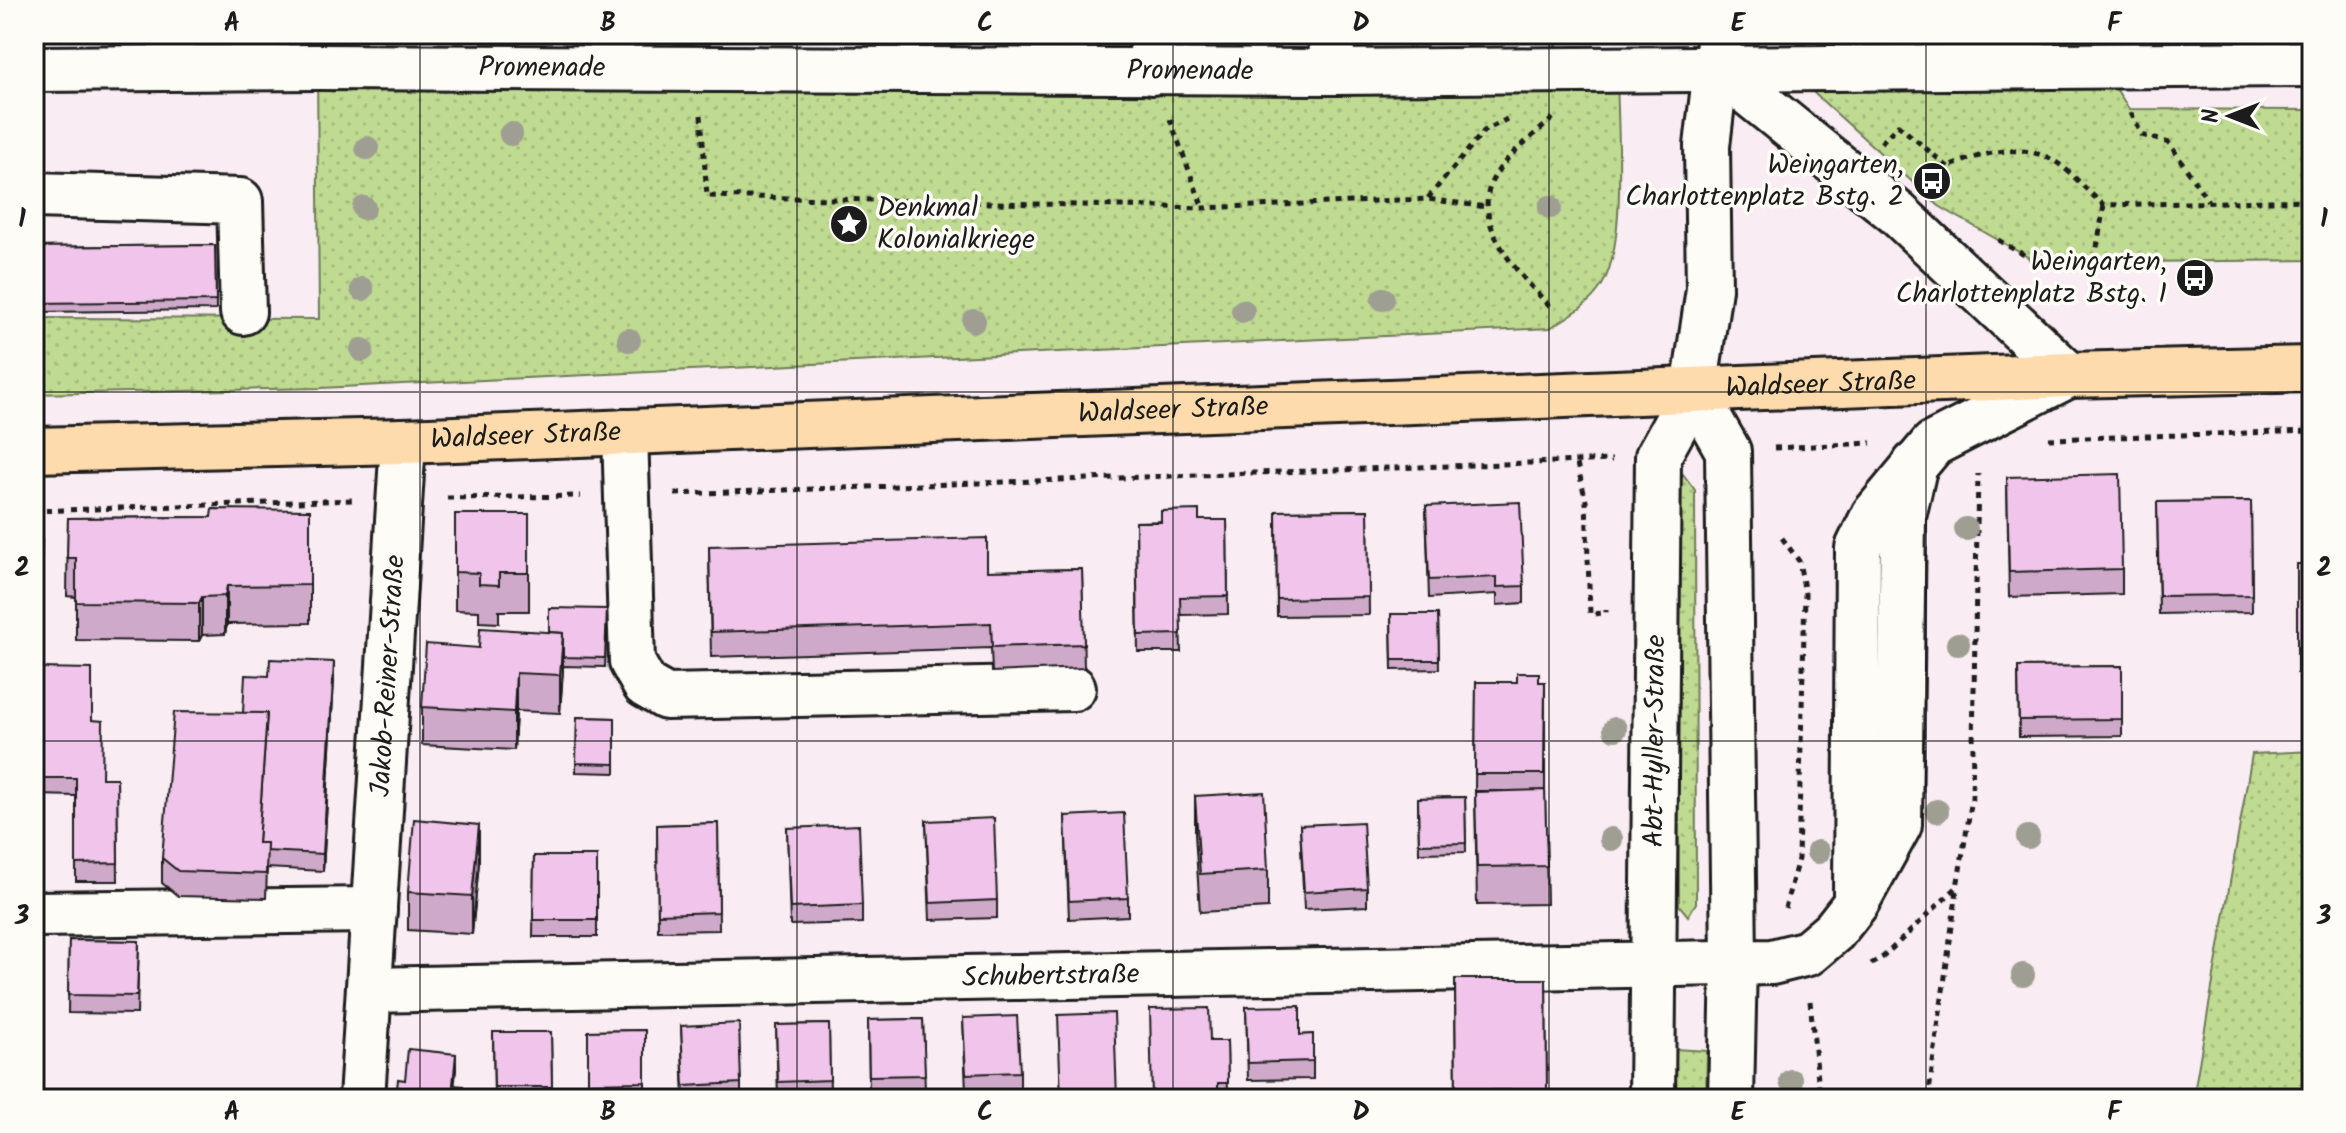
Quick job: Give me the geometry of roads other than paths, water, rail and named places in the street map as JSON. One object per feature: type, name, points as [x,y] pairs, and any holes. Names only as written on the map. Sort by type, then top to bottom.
[{"type":"main road","name":"Waldseer Straße","points":[[34,450],[403,441],[2069,375],[2312,369]]},
{"type":"street","name":"Promenade","points":[[56,58],[317,67],[699,70],[1152,53],[1718,51],[2312,64]]},
{"type":"street","points":[[1718,51],[2069,375]]},
{"type":"street","name":"Abt-Hyller-Straße","points":[[1652,1099],[1658,456],[1694,391],[1709,289],[1707,146],[1718,51]]},
{"type":"street","points":[[34,195],[240,201],[243,312]]},
{"type":"street","name":"Schubertstraße","points":[[369,990],[1772,962],[1808,953],[1834,931],[1856,903],[1858,548],[1874,515],[1924,454],[2069,375]]},
{"type":"street","points":[[1694,391],[1728,451],[1734,962],[1731,1099]]},
{"type":"street","points":[[625,432],[632,662],[645,685],[666,697],[1073,688]]},
{"type":"street","name":"Jakob-Reiner-Straße","points":[[362,1099],[403,441]]},
{"type":"street","points":[[34,914],[374,910]]},
{"type":"street","points":[[1621,1099],[1621,1094],[1652,1056]]},
{"type":"place","name":"Weingarten, Charlottenplatz Bstg. 2","points":[[1932,181]]},
{"type":"place","name":"Denkmal Kolonialkriege","points":[[849,224]]},
{"type":"place","name":"Weingarten, Charlottenplatz Bstg. 1","points":[[2195,278]]}]
